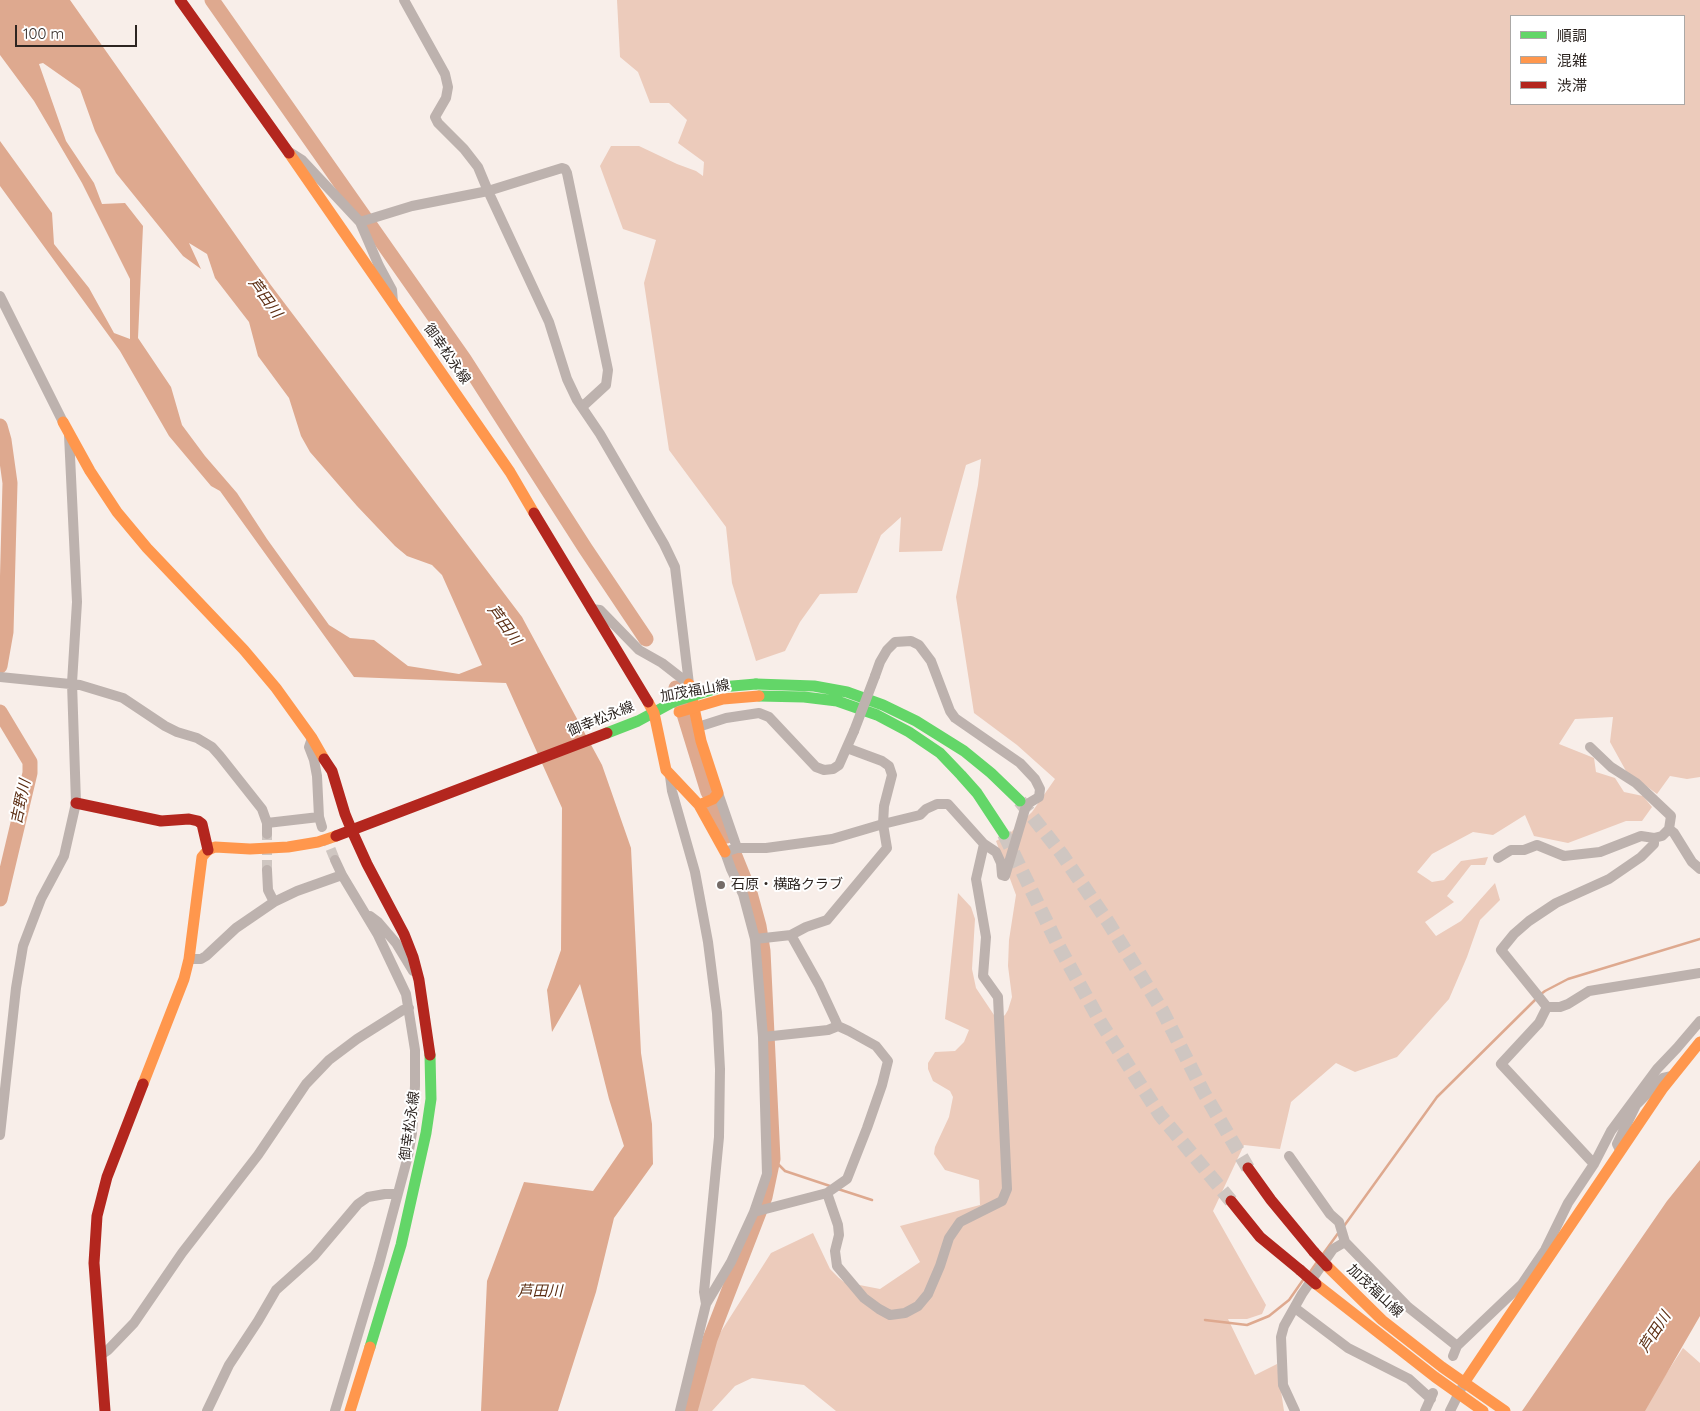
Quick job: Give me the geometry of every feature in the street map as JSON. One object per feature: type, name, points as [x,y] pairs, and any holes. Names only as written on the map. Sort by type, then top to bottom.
[{"type":"main road","name":"御幸松永線","points":[[180,0],[510,472],[654,713],[638,721],[352,831],[404,934],[419,980],[431,1060],[431,1099],[426,1133],[401,1245],[350,1411]]},
{"type":"main road","points":[[63,422],[90,471],[117,512],[147,548],[276,688],[312,738],[332,772],[352,831],[318,842],[288,847],[215,847],[208,850],[202,857],[189,959],[184,980],[107,1177],[97,1216],[94,1263],[105,1411]]},
{"type":"main road","points":[[689,684],[698,727],[718,793],[713,799],[699,806]]},
{"type":"main road","name":"加茂福山線","points":[[677,707],[722,687],[756,684],[814,686],[847,692],[883,705],[916,721],[964,750],[1020,801]]},
{"type":"main road","name":"加茂福山線","points":[[654,713],[677,707],[759,696],[804,697],[837,701],[877,715],[909,732],[940,753],[977,794],[1004,834]]},
{"type":"main road","points":[[654,713],[664,763],[670,776],[699,806],[725,852]]},
{"type":"main road","points":[[76,803],[161,821],[189,819],[198,821],[202,824],[208,850]]},
{"type":"main road","points":[[1464,1383],[1537,1268],[1673,1076],[1700,1042]]},
{"type":"main road","name":"加茂福山線","points":[[1248,1168],[1271,1200],[1314,1252],[1382,1320],[1442,1367],[1505,1411]]},
{"type":"main road","name":"加茂福山線","points":[[1231,1201],[1260,1237],[1316,1284],[1481,1410]]},
{"type":"street","points":[[404,0],[445,74],[448,87],[446,98],[435,117],[438,123],[464,149],[478,167],[549,322],[567,379],[664,544],[675,567],[689,684]]},
{"type":"street","points":[[285,148],[302,160],[364,220],[379,266],[392,290],[393,303]]},
{"type":"street","points":[[364,220],[412,206],[488,191],[562,168],[567,173],[608,370],[606,385],[582,407]]},
{"type":"street","points":[[0,296],[63,422]]},
{"type":"street","points":[[0,1135],[16,988],[23,946],[41,899],[64,856],[76,803],[71,683],[77,602],[69,434]]},
{"type":"street","points":[[591,609],[600,610],[639,650],[689,684]]},
{"type":"street","points":[[680,1411],[706,1304],[731,1262],[754,1212],[767,1174],[759,938],[725,852],[737,848],[766,848],[832,840],[920,815],[926,809],[937,804],[948,804],[984,844],[996,852],[1002,864],[1002,875],[1005,876],[1025,809],[1029,803],[1039,797],[1040,789],[1035,779],[1020,763],[955,718],[950,711],[931,661],[919,645],[911,640],[895,642],[887,650],[880,662],[839,765],[833,769],[824,770],[816,767],[769,717],[759,712],[726,718],[698,727]]},
{"type":"street","points":[[0,677],[71,683],[123,698],[165,726],[197,738],[212,747],[262,809],[267,823],[267,834]]},
{"type":"street","points":[[267,823],[320,822],[317,776],[309,747],[312,738]]},
{"type":"street","points":[[1498,858],[1511,850],[1524,850],[1537,846],[1564,856],[1600,852],[1641,836],[1654,838],[1662,836],[1669,829],[1671,816],[1636,784],[1611,767],[1590,747]]},
{"type":"street","points":[[759,938],[791,935],[806,927],[827,920],[887,848],[883,824],[884,806],[892,775],[889,766],[846,748]]},
{"type":"street","points":[[670,776],[698,889],[708,942],[717,1013],[720,1069],[719,1137],[704,1292],[706,1304]]},
{"type":"street","points":[[718,793],[737,848]]},
{"type":"street","points":[[1669,829],[1674,833],[1692,862],[1700,868]]},
{"type":"street","points":[[1654,838],[1654,844],[1641,857],[1609,879],[1556,903],[1529,921],[1514,934],[1501,950],[1544,1004],[1560,1007],[1589,991],[1700,973]]},
{"type":"street","points":[[832,1190],[839,1235],[835,1251],[837,1266],[864,1298],[890,1315],[905,1313],[918,1306],[928,1294],[940,1266],[948,1238],[960,1222],[1002,1201],[1007,1189],[998,997],[983,976],[986,937],[976,879],[984,844]]},
{"type":"street","points":[[334,860],[378,935],[406,994],[410,1008],[415,1050],[412,1132],[379,1264],[335,1411]]},
{"type":"street","points":[[267,870],[268,890],[274,902]]},
{"type":"street","points":[[189,959],[201,959],[206,956],[236,928],[274,902],[298,891],[342,876]]},
{"type":"street","points":[[363,911],[378,922],[396,942],[419,980]]},
{"type":"street","points":[[791,935],[819,985],[838,1026]]},
{"type":"street","points":[[1544,1004],[1539,1024],[1502,1064],[1594,1164]]},
{"type":"street","points":[[102,1354],[134,1324],[182,1253],[258,1155],[306,1084],[329,1060],[357,1039],[403,1010],[410,1008]]},
{"type":"street","points":[[1289,1156],[1330,1214],[1338,1222],[1345,1242],[1408,1307],[1455,1351],[1537,1268],[1568,1203],[1594,1164],[1611,1131],[1634,1104],[1657,1069],[1700,1021]]},
{"type":"street","points":[[754,1212],[832,1190],[847,1179],[882,1085],[888,1061],[876,1046],[849,1030],[838,1026],[828,1030],[763,1037]]},
{"type":"street","points":[[1620,1150],[1617,1144],[1634,1104],[1663,1078],[1673,1076]]},
{"type":"street","points":[[207,1411],[229,1365],[276,1290],[314,1256],[358,1204],[368,1197],[398,1191],[406,1178],[417,1144],[426,1133]]},
{"type":"street","points":[[1295,1411],[1282,1384],[1280,1337],[1302,1294],[1332,1248],[1345,1242]]},
{"type":"street","points":[[1295,1308],[1348,1348],[1409,1379],[1432,1395],[1425,1411]]},
{"type":"street","points":[[1450,1411],[1464,1383]]},
{"type":"shaded area","points":[[617,0],[1700,0],[1700,777],[1687,779],[1670,776],[1657,794],[1626,771],[1610,742],[1613,717],[1575,719],[1559,744],[1594,758],[1596,772],[1615,778],[1624,792],[1643,796],[1652,807],[1642,821],[1626,821],[1568,843],[1534,836],[1525,815],[1493,835],[1473,832],[1432,854],[1417,872],[1432,882],[1444,880],[1461,861],[1488,857],[1485,865],[1471,865],[1447,896],[1454,902],[1425,922],[1436,936],[1461,921],[1495,883],[1500,900],[1480,920],[1449,999],[1397,1057],[1355,1072],[1336,1063],[1291,1102],[1280,1149],[1244,1145],[1213,1211],[1266,1305],[1262,1314],[1247,1319],[1228,1319],[1255,1375],[1277,1364],[1284,1411],[836,1411],[804,1385],[752,1378],[735,1386],[712,1411],[691,1411],[715,1341],[771,1253],[813,1233],[830,1269],[839,1278],[844,1282],[880,1289],[920,1262],[900,1226],[980,1205],[979,1180],[945,1170],[934,1154],[935,1147],[949,1117],[953,1097],[950,1091],[933,1081],[928,1069],[928,1063],[935,1052],[955,1051],[964,1042],[969,1030],[945,1019],[958,893],[971,907],[975,919],[972,969],[976,988],[994,1015],[999,1019],[1008,1010],[1012,997],[1008,966],[1009,940],[1016,895],[996,841],[1009,834],[1032,812],[1055,779],[1017,745],[974,713],[956,597],[978,485],[981,459],[966,465],[942,551],[899,552],[901,517],[881,535],[857,593],[820,594],[800,622],[785,651],[756,661],[732,583],[726,527],[669,450],[644,283],[656,240],[623,229],[600,166],[611,146],[639,146],[696,171],[703,176],[704,162],[678,143],[687,120],[669,103],[650,103],[638,72],[620,57]]},
{"type":"shaded area","points":[[1683,1348],[1700,1363],[1700,1411],[1642,1411]]},
{"type":"water","name":"芦田川","points":[[0,0],[70,0],[270,284],[522,617],[602,765],[631,848],[641,1053],[652,1124],[653,1164],[614,1218],[596,1292],[558,1411],[481,1411],[487,1281],[524,1182],[593,1191],[624,1146],[609,1099],[580,984],[552,1032],[547,990],[561,950],[562,808],[506,683],[354,677],[220,491],[211,486],[169,436],[120,351],[0,186],[0,141],[52,213],[54,244],[89,288],[114,333],[130,339],[130,279],[82,183],[34,101],[0,55]],"holes":[[[43,63],[80,89],[95,131],[116,173],[183,256],[201,269],[189,243],[207,254],[215,278],[249,322],[258,356],[289,398],[301,436],[310,452],[395,546],[407,556],[432,565],[442,575],[482,665],[459,674],[408,666],[374,640],[350,638],[329,625],[267,539],[237,493],[205,456],[182,425],[171,387],[138,338],[143,226],[125,203],[102,204],[94,183],[66,141],[39,64]]]},
{"type":"water","name":"芦田川","points":[[1700,1160],[1700,1316],[1645,1411],[1522,1411],[1667,1201]]},
{"type":"waterway","points":[[212,0],[464,359],[585,548],[646,639]]},
{"type":"waterway","points":[[0,426],[4,440],[10,483],[6,632],[0,666]]},
{"type":"waterway","points":[[676,688],[708,792]]},
{"type":"waterway","name":"吉野川","points":[[0,712],[30,762],[30,773],[0,899]]},
{"type":"waterway","points":[[714,807],[727,836]]},
{"type":"waterway","points":[[690,1411],[710,1339],[765,1197],[773,1159],[763,951],[759,926],[750,893],[735,856]]},
{"type":"waterway","points":[[1541,994],[1568,979],[1700,939]]},
{"type":"waterway","points":[[1344,1226],[1437,1097],[1537,998]]},
{"type":"waterway","points":[[773,1159],[785,1171],[830,1186]]},
{"type":"waterway","points":[[838,1189],[872,1200]]},
{"type":"waterway","points":[[1323,1254],[1339,1232]]},
{"type":"waterway","points":[[1310,1272],[1317,1262]]},
{"type":"waterway","points":[[1205,1320],[1247,1325],[1269,1316],[1289,1300],[1303,1280]]},
{"type":"tunnel","points":[[1020,801],[1061,853],[1108,922],[1162,1010],[1204,1093],[1248,1168]]},
{"type":"tunnel","points":[[267,834],[267,870]]},
{"type":"tunnel","points":[[1004,834],[1057,943],[1101,1023],[1160,1115],[1231,1201]]},
{"type":"tunnel","points":[[325,835],[335,860]]},
{"type":"traffic: fast","points":[[756,684],[814,686],[847,692],[883,705],[916,721],[964,751],[991,773],[1020,801]]},
{"type":"traffic: fast","points":[[675,701],[721,687],[756,684]]},
{"type":"traffic: fast","points":[[759,696],[804,697],[837,701],[877,715],[909,732],[940,753],[961,775],[977,793],[1004,834]]},
{"type":"traffic: fast","points":[[607,733],[638,721],[675,701]]},
{"type":"traffic: fast","points":[[370,1347],[401,1245],[426,1133],[431,1099],[430,1055]]},
{"type":"traffic: slow","points":[[289,153],[510,472],[534,513]]},
{"type":"traffic: slow","points":[[63,422],[90,471],[117,512],[147,548],[244,650],[276,688],[312,738],[324,759]]},
{"type":"traffic: slow","points":[[689,684],[701,741],[718,793],[713,799],[699,805]]},
{"type":"traffic: slow","points":[[679,712],[723,699],[759,696]]},
{"type":"traffic: slow","points":[[648,702],[654,713],[666,770],[699,805],[725,852]]},
{"type":"traffic: slow","points":[[143,1084],[184,979],[189,959],[202,857],[208,850],[215,847],[250,849],[288,847],[318,842],[336,836]]},
{"type":"traffic: slow","points":[[1464,1383],[1663,1088],[1700,1042]]},
{"type":"traffic: slow","points":[[1327,1266],[1382,1320],[1442,1367],[1505,1411]]},
{"type":"traffic: slow","points":[[1316,1284],[1435,1377],[1483,1411]]},
{"type":"traffic: slow","points":[[350,1411],[370,1347]]},
{"type":"traffic: jam","points":[[180,0],[289,153]]},
{"type":"traffic: jam","points":[[534,513],[648,702]]},
{"type":"traffic: jam","points":[[336,836],[607,733]]},
{"type":"traffic: jam","points":[[324,759],[332,771],[352,831],[404,934],[413,957],[419,980],[430,1055]]},
{"type":"traffic: jam","points":[[76,803],[161,821],[189,819],[198,821],[202,824],[208,850]]},
{"type":"traffic: jam","points":[[105,1411],[94,1263],[97,1216],[107,1177],[143,1084]]},
{"type":"traffic: jam","points":[[1248,1168],[1271,1200],[1314,1252]]},
{"type":"traffic: jam","points":[[1231,1201],[1260,1237],[1300,1270]]},
{"type":"traffic: jam","points":[[1314,1252],[1327,1266]]},
{"type":"traffic: jam","points":[[1300,1270],[1316,1284]]},
{"type":"place","name":"石原・横路クラブ","points":[[721,885]]}]
